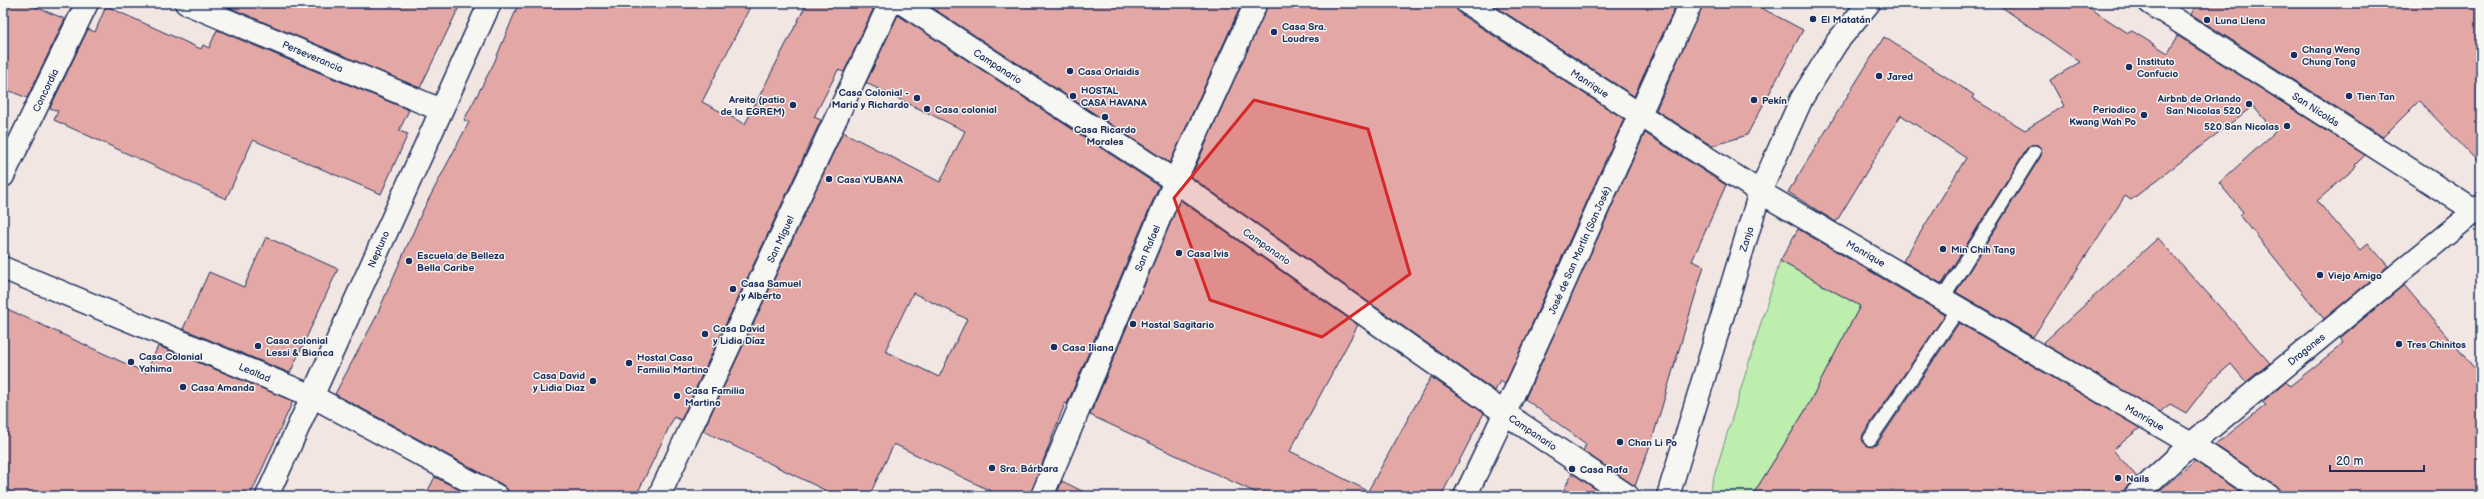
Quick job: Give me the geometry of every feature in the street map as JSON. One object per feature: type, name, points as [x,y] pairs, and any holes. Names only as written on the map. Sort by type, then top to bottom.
[{"type":"street","name":"Concordia","points":[[3,176],[87,3]]},
{"type":"street","name":"Perseverancia","points":[[186,3],[441,110]]},
{"type":"street","name":"Neptuno","points":[[267,496],[490,3]]},
{"type":"street","name":"San Miguel","points":[[659,496],[890,3]]},
{"type":"street","name":"Campanario","points":[[902,3],[1175,181],[1506,414],[1628,496]]},
{"type":"street","name":"San Rafael","points":[[1042,496],[1175,181],[1256,3]]},
{"type":"street","name":"Manrique","points":[[1467,3],[1760,192],[2191,444],[2269,496]]},
{"type":"street","name":"José de San Martín (San José)","points":[[1465,496],[1506,414],[1638,114],[1692,3]]},
{"type":"street","name":"Zanja","points":[[1668,496],[1760,192],[1802,98],[1837,42],[1869,3]]},
{"type":"street","name":"San Nicolás","points":[[2163,6],[2479,211]]},
{"type":"street","name":"Dragones","points":[[2135,496],[2191,444],[2479,211]]},
{"type":"street","name":"Lealtad","points":[[3,268],[312,396],[497,496]]},
{"type":"lane","points":[[1870,438],[1951,303],[2034,152]]},
{"type":"highlighted area","points":[[1254,100],[1368,129],[1410,274],[1322,337],[1210,300],[1174,198]]},
{"type":"green space","points":[[1780,261],[1860,306],[1805,411],[1752,496],[1708,496]]},
{"type":"building","points":[[3,3],[26,3],[65,19],[27,98],[3,88]]},
{"type":"building","points":[[230,3],[461,3],[420,88],[228,7]]},
{"type":"building","points":[[519,3],[752,3],[702,102],[745,124],[807,3],[876,3],[844,72],[838,70],[814,117],[821,120],[681,420],[674,417],[636,496],[509,496],[508,490],[503,485],[335,394],[375,319],[422,212],[469,122],[464,120],[494,63]]},
{"type":"building","points":[[925,3],[1242,3],[1170,163]]},
{"type":"building","points":[[1268,3],[1455,3],[1460,14],[1624,119],[1505,384],[1500,381],[1495,391],[1191,177]]},
{"type":"building","points":[[1490,3],[1677,3],[1634,96]]},
{"type":"building","points":[[1703,3],[1752,3],[1803,30],[1747,135],[1712,146],[1656,110]]},
{"type":"building","points":[[1996,3],[2082,3],[2128,33],[2132,31],[2168,53],[2178,36],[2365,155],[2355,165],[2356,167],[2317,201],[2360,250],[2368,243],[2388,266],[2324,319],[2240,215],[2243,212],[2219,183],[2275,132],[2253,106],[2131,200],[2125,196],[2033,337],[1956,292],[2041,156],[2041,149],[2038,145],[2031,145],[2027,148],[1942,284],[1903,261],[1966,158],[1901,115],[1836,222],[1788,192],[1884,37],[1974,95],[1972,98],[2025,130],[2064,106],[2050,80],[2080,62]]},
{"type":"building","points":[[2198,3],[2481,3],[2481,165],[2419,101],[2383,137],[2191,14]]},
{"type":"building","points":[[106,6],[201,49],[203,45],[209,48],[217,30],[409,110],[399,131],[408,134],[381,194],[253,140],[226,199],[54,120],[58,111],[50,108],[88,29],[95,32]]},
{"type":"building","points":[[898,15],[1159,186],[1067,404],[1065,403],[1030,496],[1001,496],[894,444],[869,496],[837,496],[703,431],[843,132],[940,182],[965,131],[866,83]],"holes":[[[913,293],[967,319],[939,377],[885,351]]]},
{"type":"building","points":[[1645,133],[1726,185],[1692,261],[1704,266],[1652,440],[1635,486],[1583,451],[1586,444],[1525,399]]},
{"type":"building","points":[[1180,200],[1358,325],[1290,451],[1368,491],[1431,377],[1484,413],[1441,496],[1263,496],[1090,415]]},
{"type":"building","points":[[1798,229],[1945,315],[1863,434],[1862,439],[1865,445],[1870,447],[1877,444],[1959,323],[2140,428],[2113,450],[2137,477],[2126,487],[2122,496],[1752,496],[1805,411],[1860,306],[1780,261]]},
{"type":"building","points":[[266,237],[338,269],[290,373],[183,329],[209,272],[244,287]]},
{"type":"building","points":[[2158,238],[2270,363],[2246,382],[2231,364],[2209,383],[2186,413],[2170,404],[2160,412],[2043,343]]},
{"type":"building","points":[[2404,285],[2481,376],[2481,496],[2281,496],[2276,486],[2215,445],[2266,405],[2262,402],[2286,382],[2290,386],[2344,343],[2340,338]]},
{"type":"building","points":[[3,307],[146,373],[158,346],[293,401],[250,496],[3,496]]},
{"type":"building","points":[[2195,461],[2246,496],[2153,496]]},
{"type":"building","points":[[1572,473],[1606,496],[1561,496]]},
{"type":"building","points":[[435,477],[471,496],[425,496]]},
{"type":"building","points":[[1062,481],[1092,496],[1056,496]]},
{"type":"place","name":"El Matatán","points":[[1813,19]]},
{"type":"place","name":"Luna Llena","points":[[2207,20]]},
{"type":"place","name":"Casa Sra. Loudres","points":[[1274,32]]},
{"type":"place","name":"Chang Weng Chung Tong","points":[[2294,55]]},
{"type":"place","name":"Instituto Confucio","points":[[2129,67]]},
{"type":"place","name":"Casa Orlaidis","points":[[1070,71]]},
{"type":"place","name":"Jared","points":[[1879,76]]},
{"type":"place","name":"HOSTAL CASA HAVANA","points":[[1073,96]]},
{"type":"place","name":"Tien Tan","points":[[2349,96]]},
{"type":"place","name":"Casa Colonial - Maria y Richardo","points":[[917,98]]},
{"type":"place","name":"Pekín","points":[[1754,100]]},
{"type":"place","name":"Airbnb de Orlando San Nicolas 520","points":[[2249,104]]},
{"type":"place","name":"Areito (patio de la EGREM)","points":[[793,105]]},
{"type":"place","name":"Casa colonial","points":[[927,109]]},
{"type":"place","name":"Periodico Kwang Wah Po","points":[[2144,115]]},
{"type":"place","name":"Casa Ricardo Morales","points":[[1105,117]]},
{"type":"place","name":"520 San Nicolas","points":[[2287,126]]},
{"type":"place","name":"Casa YUBANA","points":[[829,179]]},
{"type":"place","name":"Min Chih Tang","points":[[1943,249]]},
{"type":"place","name":"Casa Ivis","points":[[1179,253]]},
{"type":"place","name":"Escuela de Belleza Bella Caribe","points":[[409,261]]},
{"type":"place","name":"Viejo Amigo","points":[[2320,275]]},
{"type":"place","name":"Casa Samuel y Alberto","points":[[733,289]]},
{"type":"place","name":"Hostal Sagitario","points":[[1133,324]]},
{"type":"place","name":"Casa David y Lidia Díaz","points":[[705,334]]},
{"type":"place","name":"Tres Chinitos","points":[[2399,344]]},
{"type":"place","name":"Casa colonial Lessi & Bianca","points":[[258,346]]},
{"type":"place","name":"Casa Iliana","points":[[1054,347]]},
{"type":"place","name":"Casa Colonial Yahima","points":[[131,362]]},
{"type":"place","name":"Hostal Casa Familia Martino","points":[[629,363]]},
{"type":"place","name":"Casa David y Lidia Diaz","points":[[593,381]]},
{"type":"place","name":"Casa Amanda","points":[[183,387]]},
{"type":"place","name":"Casa Familia Martino","points":[[677,396]]},
{"type":"place","name":"Chan Li Po","points":[[1620,442]]},
{"type":"place","name":"Sra. Bárbara","points":[[992,468]]},
{"type":"place","name":"Casa Rafa","points":[[1572,469]]},
{"type":"place","name":"Nails","points":[[2118,478]]}]
